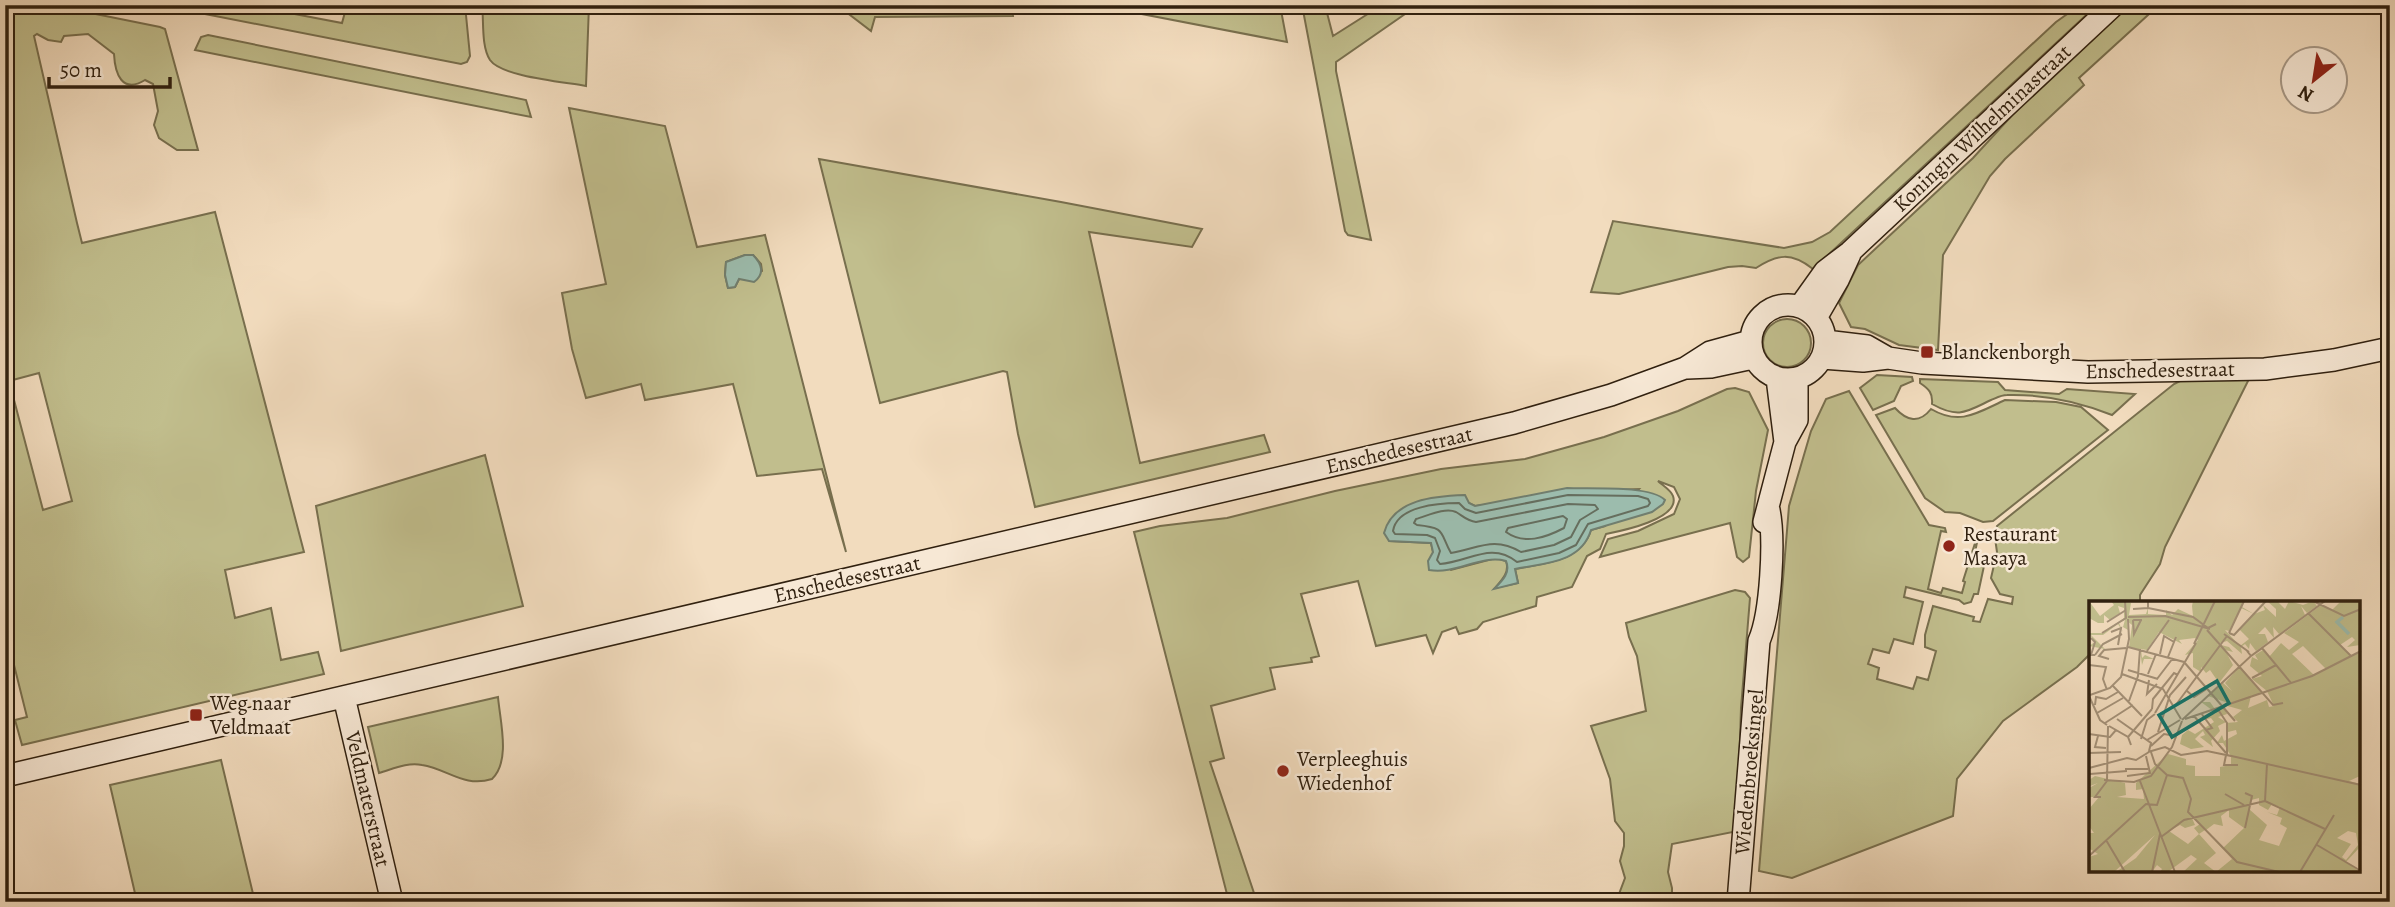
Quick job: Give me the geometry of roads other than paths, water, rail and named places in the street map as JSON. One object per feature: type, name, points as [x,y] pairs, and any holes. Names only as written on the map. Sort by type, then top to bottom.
[{"type":"main road","name":"Koningin Wilhelminastraat","points":[[1808,312],[1838,280],[1850,252],[2114,5]]},
{"type":"main road","points":[[1782,305],[1808,312],[1821,325],[1824,350],[1812,371],[1787,378],[1767,374],[1752,349],[1757,320],[1764,313],[1782,305]]},
{"type":"main road","name":"Enschedesestraat","points":[[1824,350],[1867,346],[1888,358],[1922,363],[2088,372],[2264,369],[2334,360],[2390,348]]},
{"type":"main road","name":"Enschedesestraat","points":[[5,776],[1514,423],[1576,406],[1685,368],[1711,367],[1752,349]]},
{"type":"main road","name":"Wiedenbroeksingel","points":[[1738,902],[1759,641],[1767,610],[1773,530],[1769,510],[1785,442],[1797,420],[1787,378]]},
{"type":"main road","name":"Veldmaterstraat","points":[[344,696],[392,902]]},
{"type":"water","points":[[753,255],[756,258],[761,269],[760,276],[754,282],[739,279],[735,287],[728,288],[726,262]]},
{"type":"water","points":[[1567,488],[1634,490],[1657,495],[1665,500],[1652,512],[1591,530],[1579,549],[1560,560],[1515,569],[1518,583],[1494,589],[1507,573],[1506,561],[1487,560],[1449,570],[1429,570],[1428,561],[1433,552],[1431,543],[1389,541],[1384,533],[1396,513],[1406,506],[1429,498],[1465,495],[1469,503],[1475,506]]},
{"type":"place","name":"Blanckenborgh","points":[[1927,352]]},
{"type":"place","name":"Restaurant Masaya","points":[[1949,546]]},
{"type":"place","name":"Weg naar Veldmaat","points":[[196,715]]},
{"type":"place","name":"Verpleeghuis Wiedenhof","points":[[1283,771]]}]
